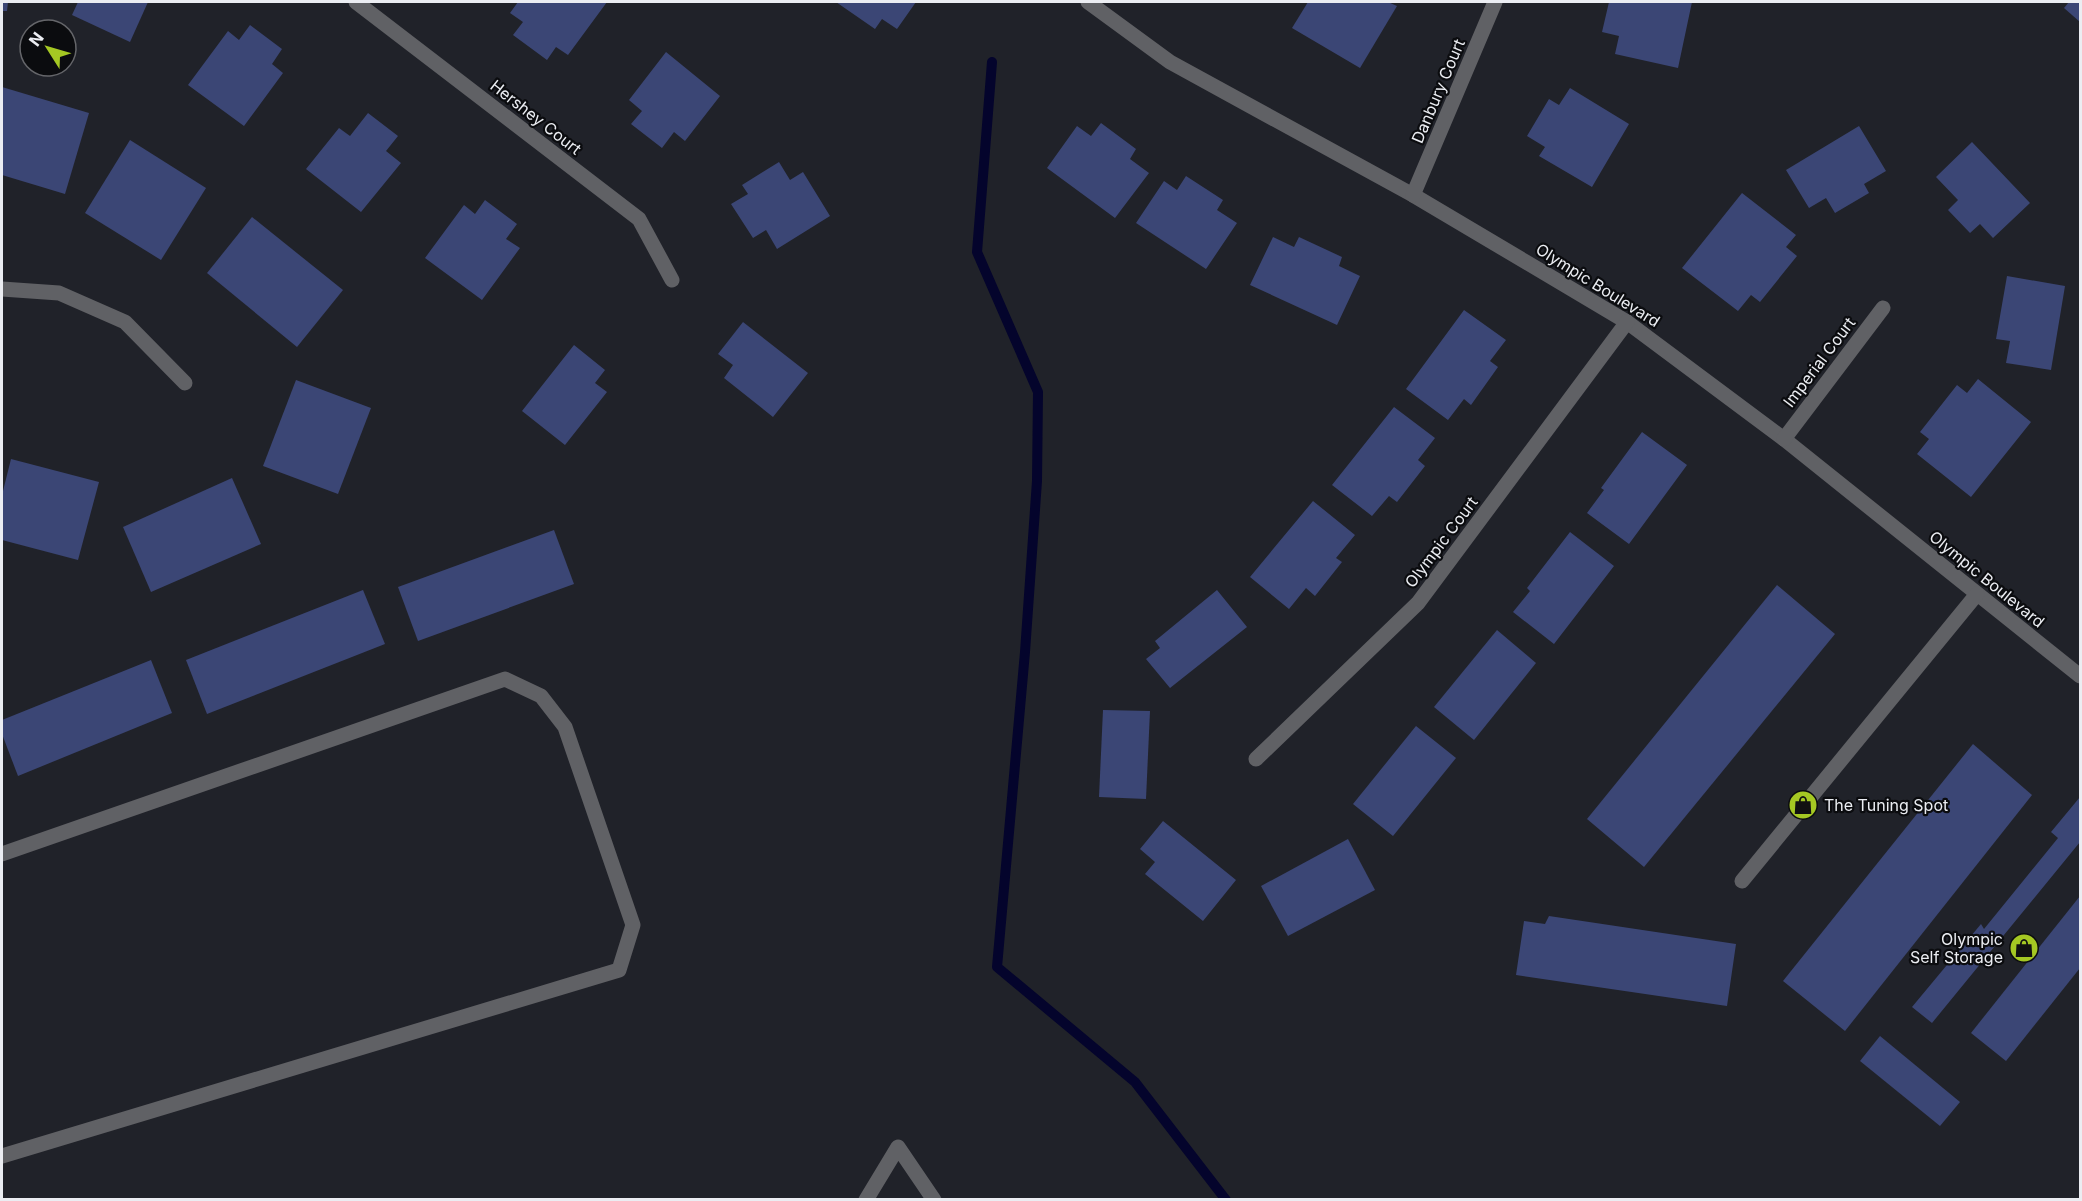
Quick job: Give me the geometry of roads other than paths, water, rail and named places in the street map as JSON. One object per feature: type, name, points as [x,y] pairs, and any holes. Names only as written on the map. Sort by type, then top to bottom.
[{"type":"street","name":"Hershey Court","points":[[356,2],[639,219],[672,280]]},
{"type":"street","name":"Olympic Boulevard","points":[[1088,2],[1170,62],[1413,195],[1627,322],[1784,439],[2080,676]]},
{"type":"street","name":"Danbury Court","points":[[1413,195],[1495,2]]},
{"type":"street","points":[[2,289],[59,293],[125,322],[185,383]]},
{"type":"street","name":"Imperial Court","points":[[1784,439],[1883,308]]},
{"type":"street","name":"Olympic Court","points":[[1256,759],[1418,603],[1627,322]]},
{"type":"street","points":[[1742,881],[1977,594]]},
{"type":"street","points":[[2,854],[505,679],[541,696],[565,727],[633,925],[619,970],[2,1156]]},
{"type":"street","points":[[866,1200],[898,1147],[933,1200]]},
{"type":"waterway","points":[[992,62],[977,252],[1038,392],[1037,481],[1025,652],[997,967],[1135,1082],[1226,1200]]},
{"type":"place","name":"The Tuning Spot","points":[[1803,805]]},
{"type":"place","name":"Olympic Self Storage","points":[[2024,948]]}]
